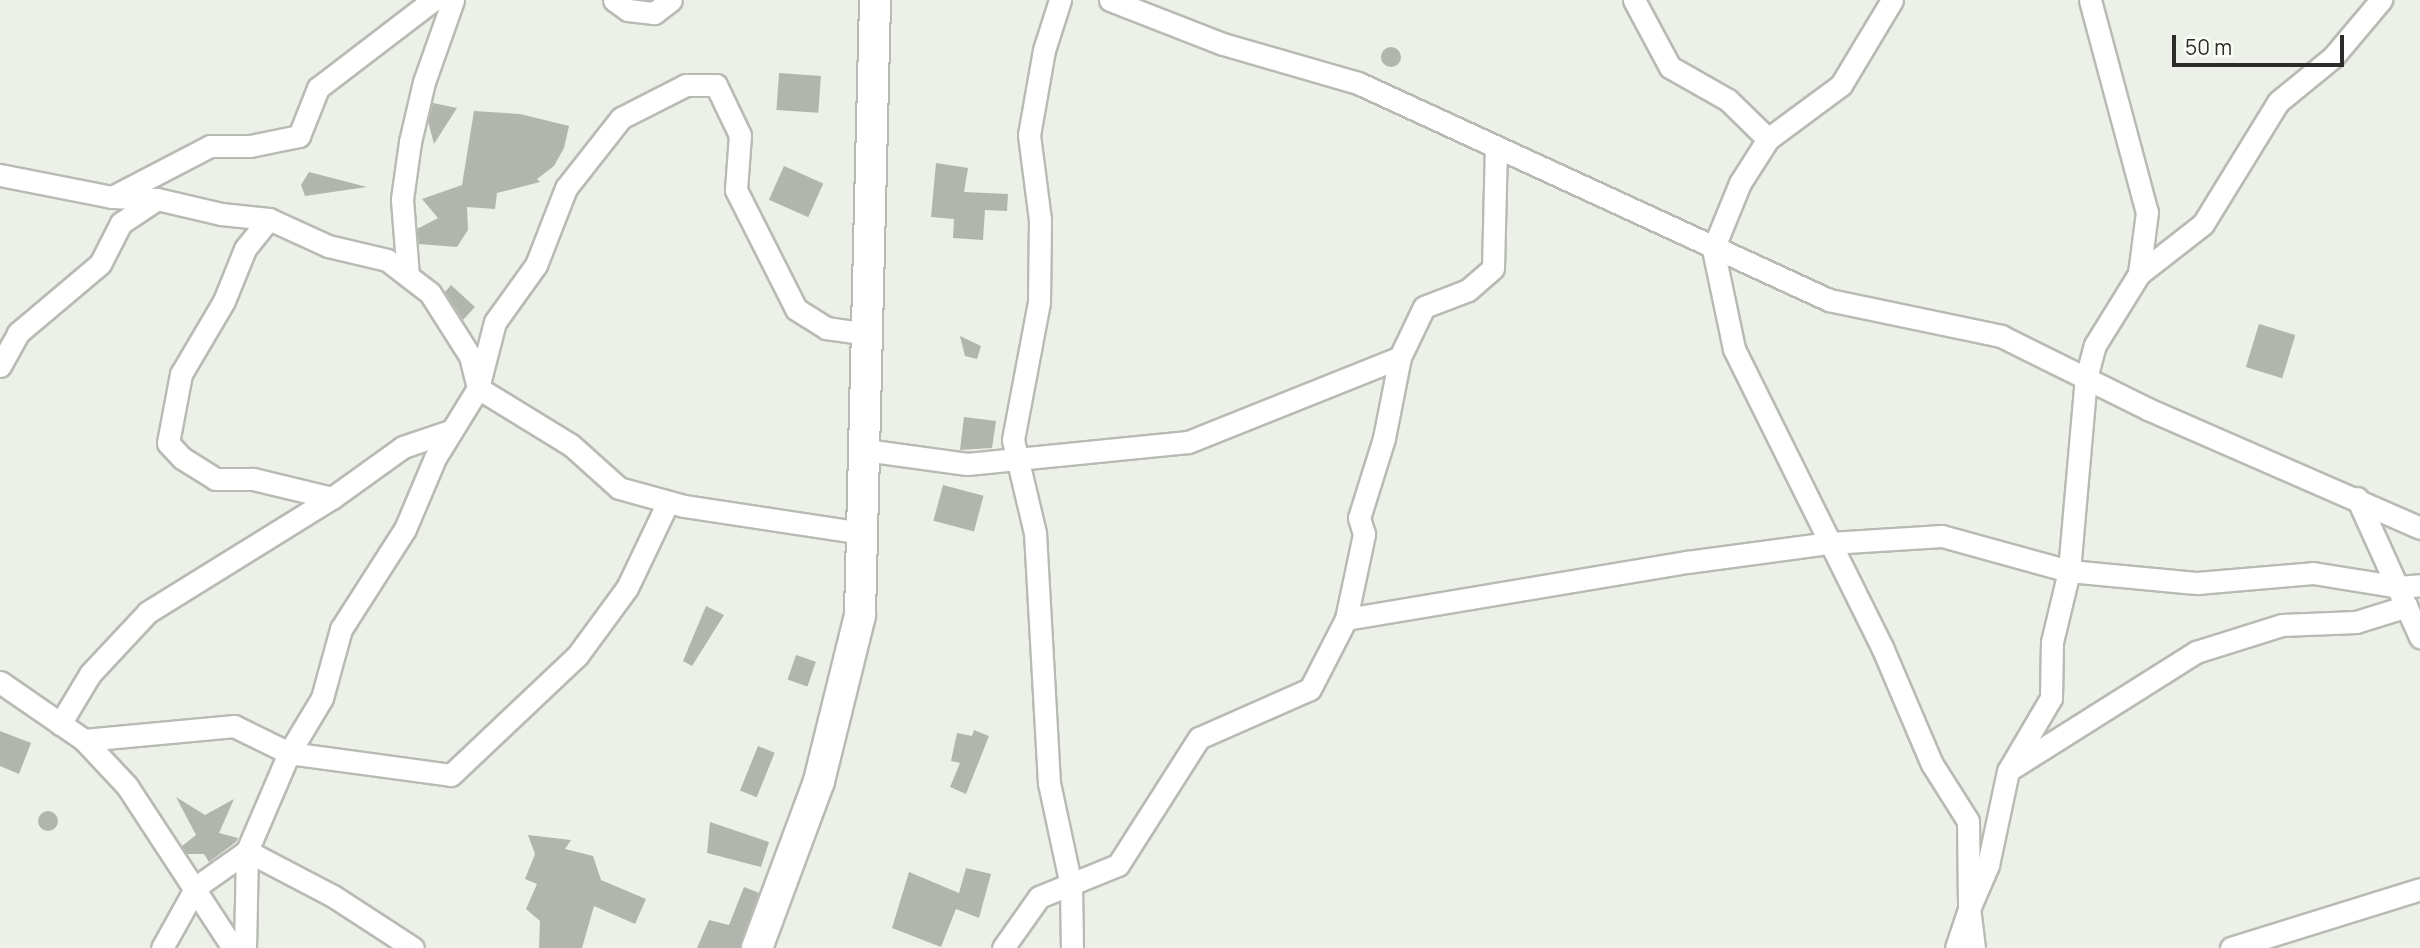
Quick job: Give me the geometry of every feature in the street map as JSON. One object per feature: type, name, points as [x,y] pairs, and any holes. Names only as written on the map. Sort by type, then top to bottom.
[{"type":"main road","points":[[757,948],[819,781],[860,615],[875,0]]},
{"type":"street","points":[[112,197],[210,146],[250,146],[299,136],[318,88],[433,0]]},
{"type":"street","points":[[408,276],[402,199],[410,142],[424,82],[453,0]]},
{"type":"street","points":[[614,0],[628,10],[654,13],[671,0]]},
{"type":"street","points":[[1060,0],[1044,50],[1029,135],[1040,220],[1039,302],[1028,380],[1013,440],[1035,533],[1049,783],[1071,886],[1072,948]]},
{"type":"street","points":[[1110,0],[1223,44],[1358,83],[1713,249],[1829,300],[2001,335],[2086,378],[2420,528]]},
{"type":"street","points":[[1634,0],[1670,67],[1728,100],[1768,139]]},
{"type":"street","points":[[1892,0],[1841,85],[1768,139],[1740,183],[1713,249],[1734,349],[1830,543],[1932,764],[1968,821],[1969,909],[1973,948]]},
{"type":"street","points":[[2091,0],[2147,212],[2139,274]]},
{"type":"street","points":[[1956,948],[1988,866],[2008,771],[2051,698],[2052,642],[2069,571],[2086,378],[2095,345],[2139,274],[2203,224],[2278,102],[2333,57],[2381,0]]},
{"type":"street","points":[[245,948],[247,851],[289,753],[322,698],[341,629],[405,529],[450,431],[478,388],[495,322],[536,265],[566,188],[621,118],[686,85],[716,85],[740,135],[736,190],[796,309],[826,328],[868,334]]},
{"type":"street","points":[[1003,948],[1039,897],[1118,865],[1199,738],[1310,688],[1346,620],[1364,534],[1359,518],[1384,438],[1399,357],[1424,307],[1468,290],[1493,268],[1496,147]]},
{"type":"street","points":[[0,175],[112,197],[157,199],[221,214],[269,219],[328,246],[387,260],[430,293],[470,356],[478,388],[570,445],[619,488],[668,502],[863,533]]},
{"type":"street","points":[[0,366],[18,333],[100,264],[121,223],[157,199]]},
{"type":"street","points":[[269,219],[245,250],[224,301],[181,374],[168,443],[181,458],[215,479],[253,479],[332,498]]},
{"type":"street","points":[[865,450],[967,464],[1188,442],[1399,357]]},
{"type":"street","points":[[60,724],[90,674],[148,612],[332,498],[403,447],[450,431]]},
{"type":"street","points":[[2357,498],[2409,593],[2420,637]]},
{"type":"street","points":[[84,740],[234,726],[289,753],[451,775],[577,656],[627,589],[668,502]]},
{"type":"street","points":[[1346,620],[1486,593],[1830,543],[1942,536],[2069,571],[2197,583],[2313,573],[2409,593]]},
{"type":"street","points":[[2008,771],[2196,652],[2282,625],[2356,622],[2409,593]]},
{"type":"street","points":[[0,682],[84,740],[127,786],[196,887],[233,948]]},
{"type":"street","points":[[162,948],[196,887],[247,851]]},
{"type":"street","points":[[247,851],[333,896],[413,948]]},
{"type":"street","points":[[2231,948],[2420,889]]},
{"type":"building","points":[[1391,47],[1398,50],[1401,57],[1398,64],[1391,67],[1384,64],[1381,57],[1384,50]]},
{"type":"building","points":[[779,73],[821,76],[818,113],[776,110]]},
{"type":"building","points":[[433,103],[457,108],[434,144],[428,121]]},
{"type":"building","points":[[474,111],[520,114],[569,126],[564,148],[554,166],[537,179],[540,182],[497,193],[495,209],[467,207],[468,230],[457,247],[419,244],[417,229],[438,218],[422,199],[462,185]]},
{"type":"building","points":[[936,163],[968,168],[964,192],[1008,194],[1007,211],[985,210],[983,240],[953,238],[954,219],[931,217]]},
{"type":"building","points":[[784,166],[823,183],[808,217],[769,200]]},
{"type":"building","points":[[309,172],[367,187],[305,196],[301,185]]},
{"type":"building","points":[[451,285],[475,307],[463,320],[445,292]]},
{"type":"building","points":[[2259,324],[2295,335],[2282,378],[2246,367]]},
{"type":"building","points":[[960,336],[981,346],[977,359],[965,356]]},
{"type":"building","points":[[964,417],[996,421],[992,448],[960,450]]},
{"type":"building","points":[[943,485],[984,496],[974,532],[933,521]]},
{"type":"building","points":[[706,606],[724,615],[692,666],[683,661]]},
{"type":"building","points":[[796,655],[816,662],[807,686],[788,680]]},
{"type":"building","points":[[974,730],[989,736],[966,794],[950,787],[960,763],[951,761],[957,733],[972,736]]},
{"type":"building","points":[[0,731],[31,743],[19,774],[0,766]]},
{"type":"building","points":[[758,746],[775,753],[757,797],[740,791]]},
{"type":"building","points":[[176,797],[205,815],[234,799],[219,833],[238,838],[236,842],[209,862],[204,854],[187,854],[182,846],[196,835]]},
{"type":"building","points":[[48,811],[55,814],[58,821],[55,828],[48,831],[41,828],[38,821],[41,814]]},
{"type":"building","points":[[710,822],[769,842],[761,867],[707,853]]},
{"type":"building","points":[[528,835],[571,840],[565,849],[593,856],[601,880],[646,899],[635,924],[594,906],[582,948],[539,948],[540,921],[526,909],[537,884],[525,879],[535,854]]},
{"type":"building","points":[[966,868],[991,874],[979,918],[956,909],[941,947],[892,928],[909,872],[959,893]]},
{"type":"building","points":[[744,887],[759,893],[740,948],[697,948],[709,920],[729,925]]}]
